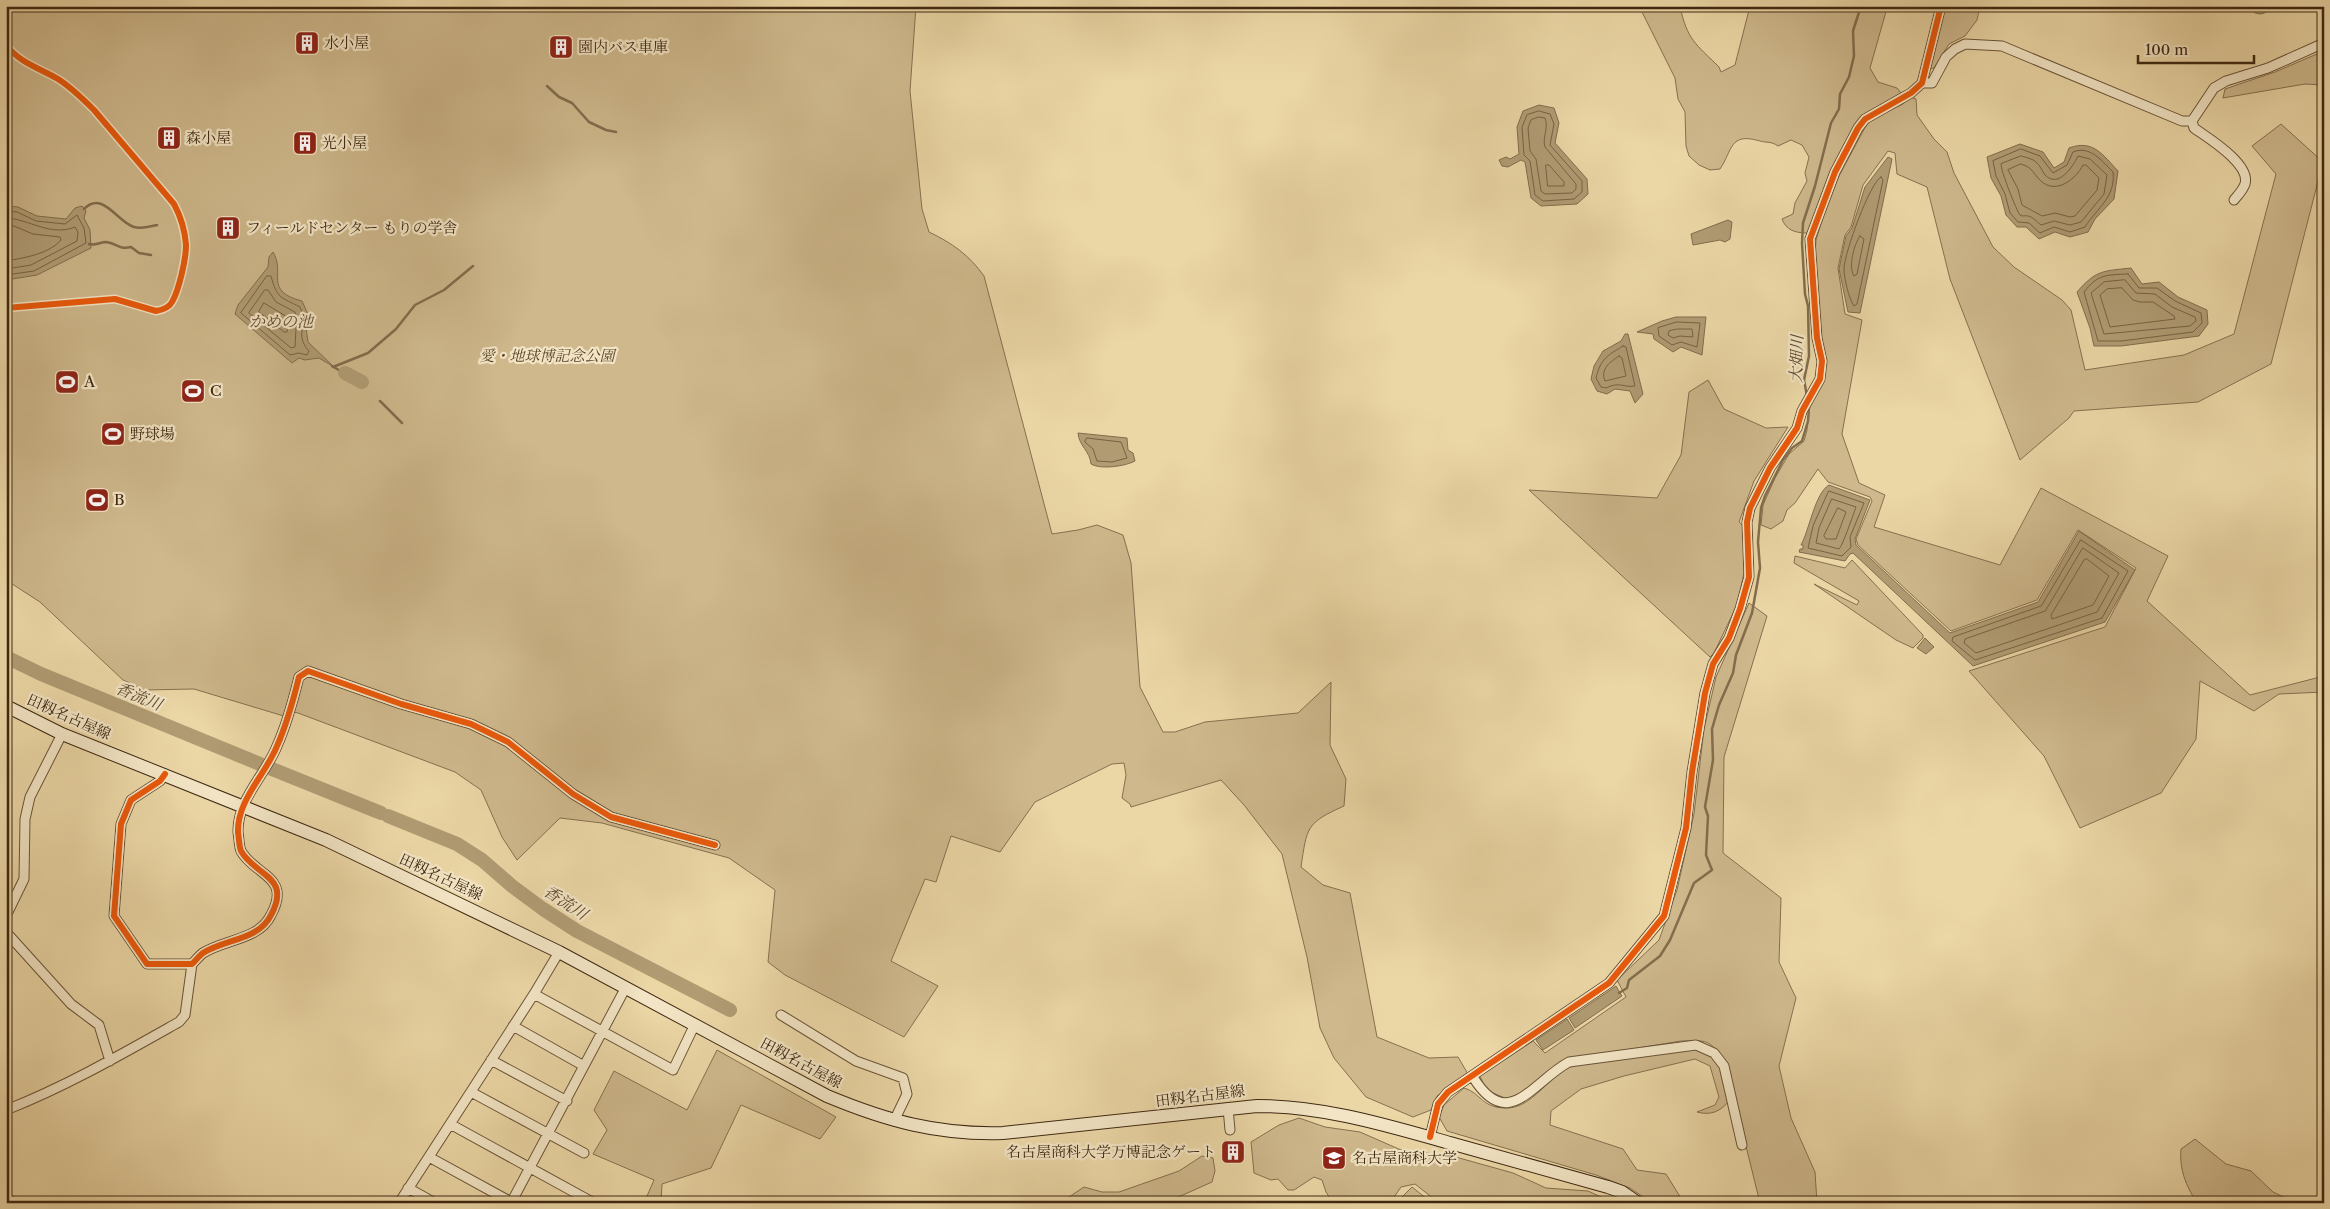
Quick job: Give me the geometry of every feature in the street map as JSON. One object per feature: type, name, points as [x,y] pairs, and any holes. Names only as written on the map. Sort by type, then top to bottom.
[{"type":"main road","name":"田籾名古屋線","points":[[6,706],[62,734],[326,840],[559,952],[827,1096],[894,1121],[944,1131],[984,1134],[1096,1124],[1228,1108],[1289,1106],[1325,1110],[1430,1137],[1608,1187],[1622,1192],[1638,1203]]},
{"type":"street","points":[[1430,1137],[1441,1099],[1609,983],[1664,916],[1686,828],[1692,772],[1705,693],[1713,664],[1729,638],[1740,609],[1749,577],[1747,522],[1750,508],[1770,468],[1797,428],[1802,411],[1820,379],[1822,361],[1817,338],[1810,238],[1835,172],[1858,128],[1865,119],[1911,93],[1922,82],[1941,6]]},
{"type":"street","points":[[2192,122],[2214,88],[2226,81],[2268,68],[2324,43]]},
{"type":"street","points":[[1922,82],[1932,83],[1946,57],[1955,49],[1965,44],[2002,46],[2182,121],[2192,122]]},
{"type":"street","points":[[2192,122],[2194,128],[2235,160],[2244,171],[2245,183],[2234,200]]},
{"type":"street","points":[[6,1110],[110,1061],[179,1022],[185,1015],[192,964],[204,953],[263,928],[278,899],[272,877],[252,864],[240,850],[238,830],[243,806],[277,748],[290,714],[298,677],[308,671],[400,704],[472,724],[508,742],[573,794],[611,817],[715,845]]},
{"type":"street","points":[[6,916],[24,879],[25,819],[30,797],[62,734]]},
{"type":"street","points":[[165,774],[160,781],[131,800],[121,824],[114,916],[147,964],[192,964]]},
{"type":"street","points":[[6,932],[71,1004],[99,1025],[110,1061]]},
{"type":"street","points":[[399,1203],[559,952]]},
{"type":"street","points":[[429,1157],[512,1202],[603,1034],[626,987]]},
{"type":"street","points":[[534,994],[603,1034],[673,1070],[695,1024]]},
{"type":"street","points":[[781,1015],[856,1061],[903,1078],[907,1094],[894,1121]]},
{"type":"street","points":[[513,1026],[584,1066]]},
{"type":"street","points":[[1473,1076],[1482,1091],[1489,1098],[1500,1103],[1513,1101],[1526,1095],[1560,1067],[1570,1062],[1696,1045],[1714,1053],[1724,1066],[1742,1145]]},
{"type":"street","points":[[491,1060],[566,1101]]},
{"type":"street","points":[[471,1092],[584,1153]]},
{"type":"street","points":[[1228,1108],[1230,1130]]},
{"type":"street","points":[[450,1124],[594,1203]]},
{"type":"street","points":[[408,1188],[435,1203]]},
{"type":"street","points":[[6,1198],[14,1203]]},
{"type":"green space","name":"愛・地球博記念公園","points":[[6,6],[916,6],[910,91],[922,209],[929,232],[960,250],[984,276],[1052,534],[1097,525],[1123,535],[1131,563],[1140,687],[1163,732],[1175,732],[1205,722],[1298,713],[1331,682],[1330,745],[1346,779],[1344,806],[1322,817],[1310,828],[1301,867],[1323,885],[1350,893],[1377,1037],[1429,1058],[1458,1057],[1468,1074],[1437,1096],[1431,1110],[1413,1117],[1366,1097],[1334,1058],[1320,1028],[1307,957],[1282,854],[1244,805],[1221,780],[1131,807],[1122,798],[1126,775],[1124,763],[1112,764],[1035,802],[1000,852],[951,836],[936,882],[925,879],[891,961],[938,986],[904,1037],[785,975],[768,962],[775,890],[729,858],[602,823],[560,818],[517,860],[502,837],[481,790],[455,772],[298,713],[289,711],[287,717],[194,689],[144,690],[123,680],[40,602],[6,580]]},
{"type":"green space","points":[[1639,6],[1680,6],[1689,34],[1698,47],[1719,67],[1721,72],[1735,65],[1750,6],[1885,6],[1887,8],[1870,68],[1878,82],[1897,88],[1901,93],[1861,116],[1847,142],[1811,229],[1807,233],[1792,230],[1786,226],[1782,219],[1793,214],[1795,203],[1807,181],[1805,173],[1809,157],[1802,145],[1791,140],[1778,146],[1771,143],[1742,139],[1733,144],[1720,169],[1710,170],[1699,165],[1689,156],[1686,146],[1685,112],[1678,99],[1675,78]]},
{"type":"green space","points":[[1944,6],[1980,6],[1977,20],[1965,36],[1949,44],[1934,68],[1928,69]]},
{"type":"green space","points":[[2324,51],[2324,85],[2305,84],[2223,98],[2225,89],[2275,72]]},
{"type":"green space","points":[[1910,97],[1916,99],[1917,115],[1934,139],[1947,152],[1954,173],[1993,247],[2014,267],[2062,300],[2071,310],[2085,370],[2184,355],[2234,334],[2276,174],[2252,146],[2281,124],[2323,162],[2271,364],[2198,402],[2074,411],[2069,418],[2020,460],[1950,279],[1927,187],[1897,174],[1895,153],[1888,151],[1863,185],[1851,227],[1845,235],[1838,268],[1845,314],[1862,320],[1842,434],[1859,483],[1885,495],[1874,527],[2000,565],[2041,488],[2168,556],[2147,601],[2250,695],[2324,676],[2324,692],[2279,694],[2254,711],[2200,681],[2196,739],[2161,793],[2080,828],[2044,756],[1969,671],[2105,627],[2136,568],[2078,530],[2037,600],[1951,631],[1858,545],[1856,539],[1872,501],[1870,497],[1828,482],[1818,469],[1795,503],[1787,510],[1783,521],[1771,529],[1761,525],[1763,505],[1775,478],[1789,454],[1804,441],[1810,404],[1818,389],[1820,338],[1815,255],[1816,240],[1825,210],[1839,176],[1869,120],[1903,104]]},
{"type":"green space","points":[[1708,380],[1724,409],[1766,428],[1788,427],[1754,481],[1739,522],[1744,527],[1744,573],[1737,605],[1714,653],[1710,657],[1529,490],[1657,498],[1681,455],[1689,392]]},
{"type":"green space","points":[[1795,556],[1845,568],[1852,560],[1923,635],[1923,638],[1913,648],[1896,640],[1814,584],[1857,605],[1859,601],[1794,563]]},
{"type":"green space","points":[[1749,603],[1767,616],[1724,757],[1723,853],[1781,898],[1779,962],[1796,998],[1779,1066],[1791,1118],[1815,1172],[1817,1203],[1760,1203],[1725,1061],[1711,1045],[1703,1041],[1681,1041],[1570,1059],[1521,1093],[1507,1099],[1486,1090],[1480,1076],[1533,1041],[1545,1053],[1626,997],[1617,980],[1659,940],[1677,890],[1694,814],[1704,729],[1716,677]]},
{"type":"green space","points":[[1693,1047],[1712,1055],[1721,1066],[1729,1101],[1719,1110],[1711,1113],[1697,1112],[1715,1105],[1719,1097],[1710,1066],[1695,1059],[1624,1076],[1581,1089],[1551,1111],[1550,1125],[1623,1149],[1637,1170],[1666,1174],[1684,1203],[1652,1203],[1630,1188],[1596,1175],[1447,1131],[1439,1117],[1444,1105],[1464,1088],[1470,1090],[1490,1105],[1504,1108],[1513,1107],[1529,1100],[1557,1075],[1575,1065],[1645,1052]]},
{"type":"green space","points":[[717,1050],[836,1117],[820,1139],[741,1105],[711,1168],[662,1184],[661,1203],[644,1203],[654,1180],[593,1154],[607,1130],[594,1110],[614,1071],[687,1110]]},
{"type":"green space","points":[[1299,1118],[1325,1127],[1360,1132],[1401,1150],[1452,1156],[1513,1173],[1546,1188],[1588,1191],[1614,1203],[1439,1203],[1415,1184],[1401,1187],[1390,1203],[1333,1203],[1326,1192],[1322,1180],[1314,1177],[1294,1190],[1288,1190],[1278,1179],[1271,1180],[1254,1173],[1251,1142],[1279,1125]]},
{"type":"green space","points":[[2195,1139],[2226,1164],[2251,1171],[2273,1192],[2296,1203],[2197,1203],[2184,1177],[2181,1163],[2181,1149]]},
{"type":"green space","points":[[1202,1156],[1213,1158],[1215,1171],[1212,1182],[1165,1203],[1044,1203],[1063,1201],[1084,1187],[1102,1192],[1119,1192],[1179,1171]]},
{"type":"green space","points":[[1412,1187],[1432,1203],[1396,1203]]},
{"type":"water","points":[[2246,6],[2273,6],[2270,10],[2260,14],[2253,12]]},
{"type":"water","points":[[1539,105],[1554,108],[1559,123],[1555,143],[1587,179],[1588,194],[1577,204],[1541,206],[1531,198],[1525,162],[1521,160],[1508,167],[1502,166],[1499,160],[1506,157],[1510,159],[1519,154],[1517,127],[1523,111]]},
{"type":"water","points":[[2020,144],[2043,152],[2054,168],[2064,162],[2069,148],[2077,146],[2091,147],[2102,154],[2118,171],[2114,199],[2095,219],[2088,232],[2070,237],[2055,232],[2039,239],[2026,227],[2017,227],[2006,215],[2001,196],[1991,178],[1987,157]]},
{"type":"water","points":[[1888,157],[1892,159],[1860,313],[1848,312],[1839,269],[1846,236],[1852,228],[1865,187]]},
{"type":"water","points":[[6,206],[18,207],[37,216],[66,219],[75,208],[82,206],[86,211],[84,218],[90,230],[91,248],[37,275],[6,280]]},
{"type":"water","points":[[1728,220],[1732,222],[1730,239],[1725,242],[1720,240],[1693,245],[1691,234]]},
{"type":"water","name":"かめの池","points":[[273,252],[278,267],[279,287],[290,297],[302,301],[311,321],[311,328],[306,328],[308,342],[334,367],[319,358],[305,360],[299,358],[292,363],[235,314],[238,305],[268,267],[269,257]]},
{"type":"water","points":[[2131,268],[2142,284],[2159,282],[2178,297],[2207,310],[2208,324],[2199,336],[2121,346],[2094,346],[2090,328],[2077,292],[2090,279],[2101,273]]},
{"type":"water","points":[[1676,317],[1706,317],[1702,355],[1681,347],[1673,352],[1654,339],[1653,334],[1637,332]]},
{"type":"water","points":[[1625,334],[1628,334],[1643,394],[1635,403],[1630,391],[1615,389],[1607,394],[1597,391],[1591,379],[1594,366],[1603,351],[1621,341]]},
{"type":"water","points":[[1078,433],[1127,438],[1128,450],[1133,453],[1135,461],[1113,467],[1095,466],[1091,464],[1089,456],[1080,442]]},
{"type":"water","points":[[1829,485],[1870,500],[1855,539],[1856,545],[1950,633],[2038,602],[2079,531],[2135,570],[2105,622],[1973,666],[1853,553],[1845,561],[1799,552],[1800,549],[1803,549],[1803,545],[1801,545],[1816,504],[1824,489]]},
{"type":"water","points":[[1925,638],[1934,647],[1926,654],[1917,648]]},
{"type":"water","points":[[1616,986],[1622,996],[1575,1028],[1569,1018]]},
{"type":"water","points":[[1567,1019],[1574,1030],[1543,1050],[1536,1040]]},
{"type":"waterway","name":"大畑川","points":[[1807,396],[1804,380],[1809,356],[1808,306],[1805,294],[1802,243],[1803,223],[1815,186],[1831,123],[1839,109],[1840,94],[1849,77],[1854,56],[1853,31],[1861,6]]},
{"type":"waterway","points":[[547,86],[559,97],[572,103],[589,122],[606,130],[616,132]]},
{"type":"waterway","points":[[84,209],[91,204],[97,203],[104,205],[134,227],[143,228],[157,225]]},
{"type":"waterway","points":[[89,244],[94,245],[106,242],[123,248],[131,247],[139,253],[151,255]]},
{"type":"waterway","points":[[333,367],[368,353],[396,329],[415,305],[444,290],[473,266]]},
{"type":"waterway","points":[[332,366],[342,372]]},
{"type":"waterway","points":[[345,373],[362,382]]},
{"type":"waterway","points":[[380,401],[402,423]]},
{"type":"waterway","name":"大畑川","points":[[1619,993],[1627,988],[1629,980],[1660,956],[1670,940],[1694,883],[1712,870],[1706,855],[1708,816],[1705,807],[1713,760],[1712,729],[1719,705],[1733,673],[1736,655],[1752,613],[1760,568],[1758,542],[1761,508],[1783,460],[1792,448],[1802,441],[1808,421],[1809,407]]},
{"type":"waterway","name":"香流川","points":[[6,657],[41,674],[260,764]]},
{"type":"waterway","name":"香流川","points":[[272,769],[381,813]]},
{"type":"waterway","name":"香流川","points":[[388,816],[457,844],[482,860],[543,909],[577,931],[730,1010]]},
{"type":"cycle path","points":[[1430,1137],[1438,1104],[1448,1092],[1609,983],[1664,916],[1686,828],[1692,772],[1705,693],[1713,664],[1729,638],[1749,577],[1747,522],[1750,508],[1770,468],[1797,428],[1802,411],[1820,379],[1822,361],[1817,338],[1810,239],[1835,172],[1858,128],[1865,119],[1911,93],[1922,83],[1941,6]]},
{"type":"cycle path","points":[[6,45],[24,61],[63,82],[94,110],[174,204],[182,224],[186,245],[175,297],[171,304],[163,309],[156,311],[115,299],[6,308]]},
{"type":"cycle path","points":[[165,774],[160,781],[131,800],[121,824],[114,916],[147,964],[192,964],[203,953],[212,948],[258,930],[271,915],[276,902],[277,892],[269,878],[247,859],[241,851],[238,832],[239,820],[247,798],[281,738],[299,677],[308,671],[401,704],[471,724],[508,742],[573,794],[611,817],[715,845]]},
{"type":"place","name":"水小屋","points":[[307,43]]},
{"type":"place","name":"園内バス車庫","points":[[561,47]]},
{"type":"place","name":"森小屋","points":[[169,138]]},
{"type":"place","name":"光小屋","points":[[305,143]]},
{"type":"place","name":"フィールドセンター もりの学舎","points":[[228,228]]},
{"type":"place","name":"A","points":[[67,382]]},
{"type":"place","name":"C","points":[[193,391]]},
{"type":"place","name":"野球場","points":[[113,434]]},
{"type":"place","name":"B","points":[[97,500]]},
{"type":"place","name":"名古屋商科大学万博記念ゲート","points":[[1233,1152]]},
{"type":"place","name":"名古屋商科大学","points":[[1334,1158]]}]
